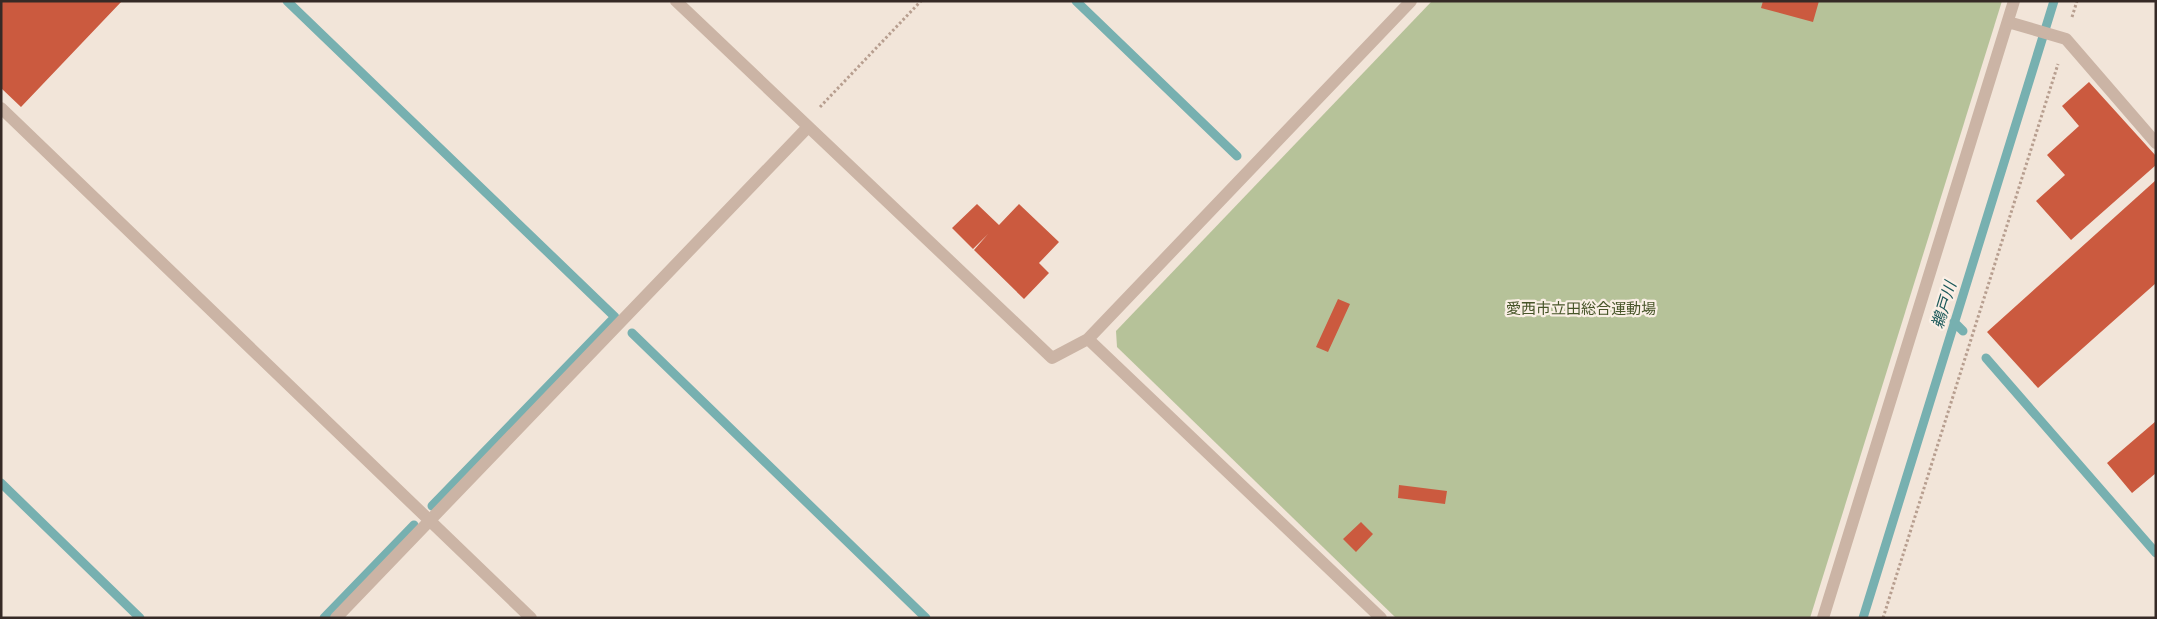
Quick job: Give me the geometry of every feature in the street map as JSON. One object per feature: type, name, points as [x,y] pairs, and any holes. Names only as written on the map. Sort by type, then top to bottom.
[{"type":"street","points":[[676,1],[1052,358],[1088,339],[1411,1]]},
{"type":"street","points":[[1823,618],[2014,24],[2014,1]]},
{"type":"street","points":[[2014,24],[2062,38],[2156,143]]},
{"type":"street","points":[[1,108],[531,618]]},
{"type":"street","points":[[336,618],[806,125]]},
{"type":"street","points":[[1088,339],[1382,618]]},
{"type":"path","points":[[806,125],[921,1]]},
{"type":"path","points":[[1883,618],[2062,38],[2077,1]]},
{"type":"green space","name":"愛西市立田総合運動場","points":[[1432,1],[2002,1],[1810,618],[1396,618],[1117,347],[1116,331]]},
{"type":"building","points":[[1,1],[122,1],[21,107],[1,88]]},
{"type":"building","points":[[1763,1],[1819,1],[1813,22],[1761,8]]},
{"type":"building","points":[[2089,82],[2156,156],[2156,165],[2071,240],[2036,201],[2065,175],[2047,155],[2079,126],[2062,106]]},
{"type":"building","points":[[2156,180],[2156,283],[2038,388],[1987,332]]},
{"type":"building","points":[[977,204],[999,225],[1019,204],[1059,242],[1039,263],[1049,273],[1024,299],[974,250],[988,234],[973,249],[952,228]]},
{"type":"building","points":[[1338,299],[1350,304],[1328,352],[1316,347]]},
{"type":"building","points":[[2156,421],[2156,473],[2132,493],[2107,463]]},
{"type":"building","points":[[1399,485],[1447,491],[1445,504],[1398,498]]},
{"type":"building","points":[[1361,522],[1373,534],[1356,552],[1343,539]]},
{"type":"waterway","points":[[287,1],[615,317],[432,506]]},
{"type":"waterway","points":[[1076,1],[1237,156]]},
{"type":"waterway","name":"鵜戸川","points":[[1863,618],[2054,1]]},
{"type":"waterway","points":[[1954,322],[1963,331]]},
{"type":"waterway","points":[[632,333],[926,618]]},
{"type":"waterway","points":[[1986,358],[2156,553]]},
{"type":"waterway","points":[[1,483],[140,618]]},
{"type":"waterway","points":[[324,618],[414,525]]}]
